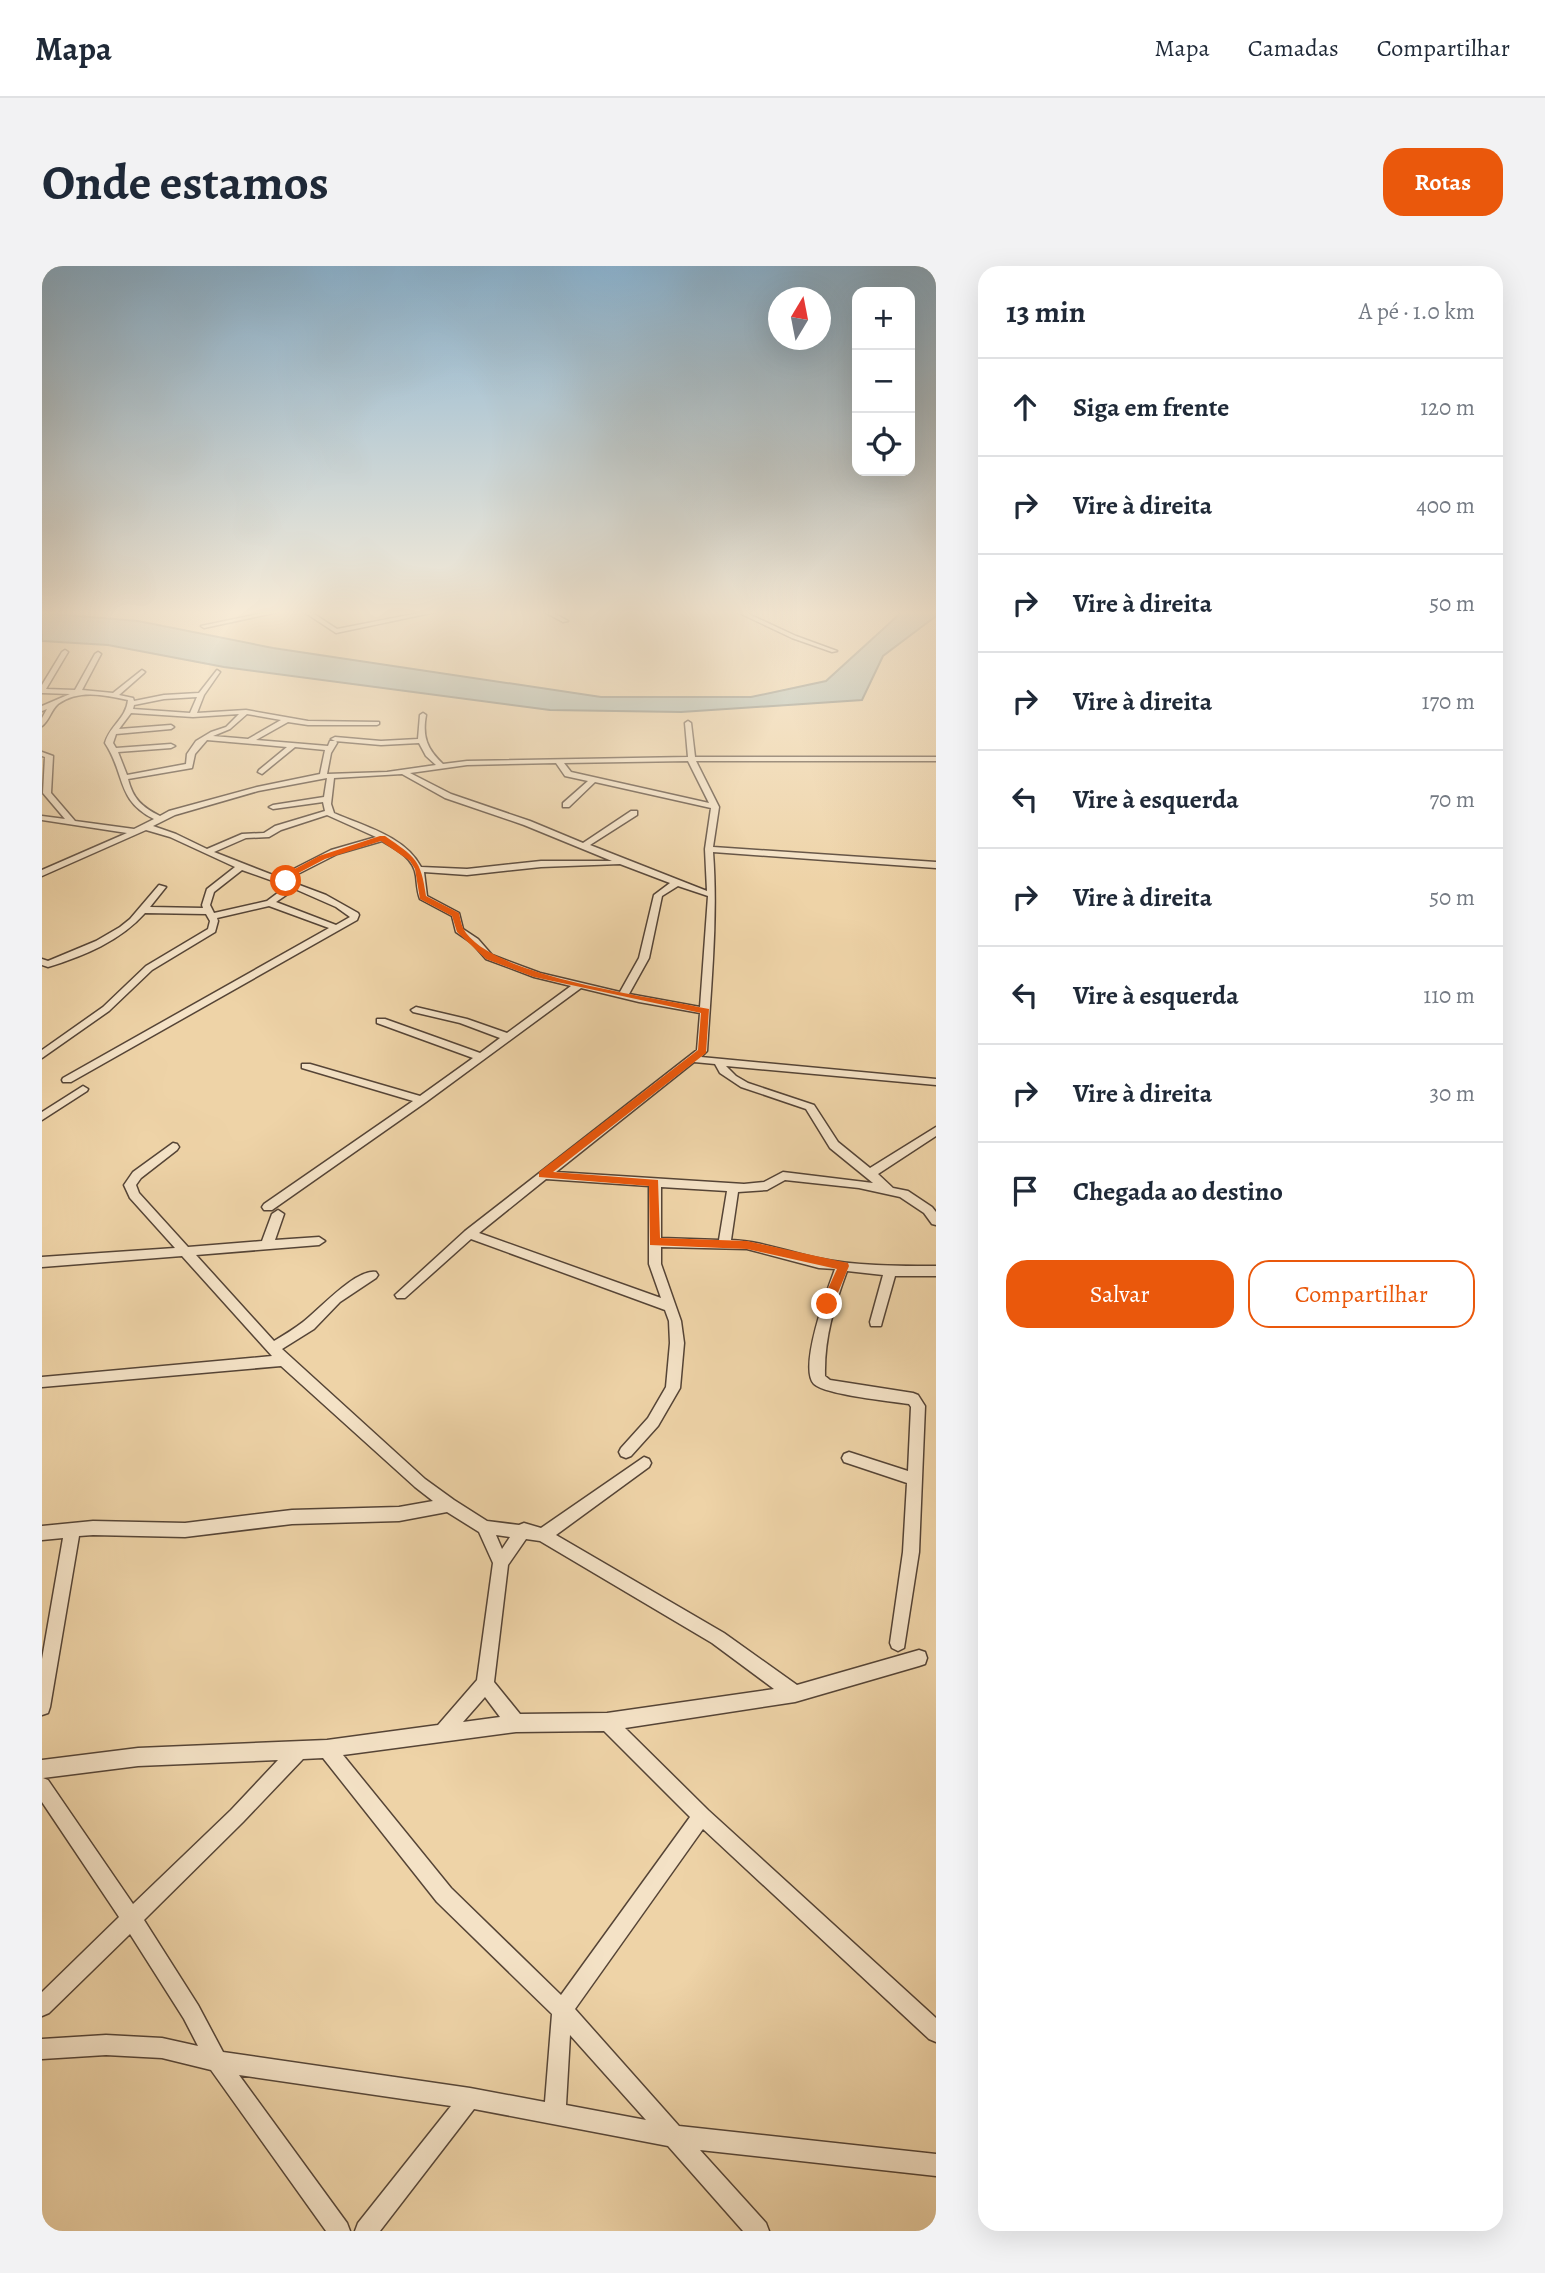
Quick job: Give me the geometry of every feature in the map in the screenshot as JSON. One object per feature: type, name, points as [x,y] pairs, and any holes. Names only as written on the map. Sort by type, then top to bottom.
[{"type":"street","points":[[42,709],[60,702]]},
{"type":"street","points":[[129,702],[130,708]]},
{"type":"street","points":[[149,702],[130,708],[109,739],[126,777],[132,803],[142,812],[158,818]]},
{"type":"street","points":[[193,715],[198,702]]},
{"type":"street","points":[[42,724],[53,705]]},
{"type":"street","points":[[130,708],[193,715],[246,712],[288,719],[349,724],[377,723]]},
{"type":"street","points":[[126,777],[189,766],[191,754],[205,738],[228,728],[246,712]]},
{"type":"street","points":[[423,715],[420,741],[441,765]]},
{"type":"street","points":[[251,740],[288,719]]},
{"type":"street","points":[[401,1295],[469,1234],[702,1051],[712,895],[709,849],[715,807],[692,761],[688,723]]},
{"type":"street","points":[[329,812],[329,748],[349,724]]},
{"type":"street","points":[[112,732],[172,727]]},
{"type":"street","points":[[205,738],[329,748]]},
{"type":"street","points":[[335,739],[382,743],[420,741]]},
{"type":"street","points":[[262,772],[295,744]]},
{"type":"street","points":[[115,750],[171,746]]},
{"type":"street","points":[[42,754],[49,755],[47,793],[72,822]]},
{"type":"street","points":[[42,873],[136,832],[158,818],[257,789],[327,776],[404,772],[441,765],[936,759]]},
{"type":"street","points":[[559,762],[568,774],[715,807]]},
{"type":"street","points":[[404,772],[437,792],[583,846],[675,884],[712,895]]},
{"type":"street","points":[[566,805],[594,779]]},
{"type":"street","points":[[273,807],[328,799]]},
{"type":"street","points":[[207,852],[246,836],[266,835],[278,828],[329,812],[407,853],[419,869],[423,897],[456,915],[460,930],[489,957],[537,975],[705,1011]]},
{"type":"street","points":[[583,846],[634,813]]},
{"type":"street","points":[[42,818],[136,832]]},
{"type":"street","points":[[67,1080],[351,921],[355,915],[333,901],[145,827]]},
{"type":"street","points":[[280,879],[334,852],[382,838]]},
{"type":"street","points":[[709,849],[936,865]]},
{"type":"street","points":[[419,869],[467,872],[541,864],[623,863]]},
{"type":"street","points":[[42,1055],[106,1009],[149,968],[212,930],[214,926],[205,901],[210,891],[241,866]]},
{"type":"street","points":[[623,995],[644,958],[659,895],[675,884]]},
{"type":"street","points":[[143,910],[211,914],[270,903],[294,885]]},
{"type":"street","points":[[42,962],[48,964],[119,933],[162,887]]},
{"type":"street","points":[[270,903],[337,928]]},
{"type":"street","points":[[267,1245],[273,1210],[579,985]]},
{"type":"street","points":[[416,1010],[463,1021],[508,1037]]},
{"type":"street","points":[[381,1021],[481,1057]]},
{"type":"street","points":[[690,1059],[936,1083]]},
{"type":"street","points":[[719,1062],[725,1075],[757,1090],[810,1107],[834,1145],[888,1190]]},
{"type":"street","points":[[306,1066],[422,1100]]},
{"type":"street","points":[[42,1117],[83,1089]]},
{"type":"street","points":[[870,1174],[936,1131]]},
{"type":"street","points":[[173,1147],[137,1175],[130,1185],[134,1195],[284,1360],[449,1505],[484,1527],[524,1530],[543,1535],[718,1638],[795,1694]]},
{"type":"street","points":[[543,1175],[733,1187],[767,1186],[783,1177],[859,1184],[888,1190],[916,1201],[936,1221]]},
{"type":"street","points":[[626,1452],[653,1422],[673,1388],[677,1343],[675,1321],[655,1264],[655,1182]]},
{"type":"street","points":[[725,1243],[733,1187]]},
{"type":"street","points":[[469,1234],[668,1306]]},
{"type":"street","points":[[42,1262],[319,1241]]},
{"type":"street","points":[[654,1242],[747,1245],[844,1266],[890,1271],[936,1271]]},
{"type":"street","points":[[844,1266],[821,1324],[817,1350],[818,1379],[827,1385],[916,1401],[918,1406],[911,1552],[898,1643]]},
{"type":"street","points":[[876,1322],[890,1271]]},
{"type":"street","points":[[273,1348],[309,1325],[335,1299],[372,1275]]},
{"type":"street","points":[[42,1382],[284,1360]]},
{"type":"street","points":[[849,1458],[914,1479]]},
{"type":"street","points":[[543,1535],[644,1463]]},
{"type":"street","points":[[42,1533],[93,1528],[185,1530],[292,1517],[398,1514],[449,1505]]},
{"type":"street","points":[[484,1527],[501,1563]]},
{"type":"street","points":[[42,1707],[72,1530]]},
{"type":"street","points":[[444,1731],[485,1684],[501,1563],[524,1530]]},
{"type":"street","points":[[42,1769],[138,1756],[327,1749],[516,1723],[607,1722],[795,1694],[919,1658]]},
{"type":"street","points":[[485,1684],[516,1723]]},
{"type":"street","points":[[607,1722],[702,1816],[936,2032]]},
{"type":"street","points":[[327,1749],[444,1895],[562,2010],[758,2231]]},
{"type":"street","points":[[42,2006],[237,1816],[299,1750]]},
{"type":"street","points":[[42,1786],[191,2012],[217,2061],[339,2231]]},
{"type":"street","points":[[555,2114],[562,2010],[702,1816]]},
{"type":"street","points":[[42,2049],[106,2046],[162,2048],[217,2061],[470,2098],[673,2136],[936,2165]]},
{"type":"street","points":[[366,2231],[470,2098]]},
{"type":"water","points":[[487,702],[836,702],[681,712],[550,710]]},
{"type":"route","points":[[286,881],[280,879],[322,857],[382,838],[414,859],[419,869],[423,897],[456,915],[460,930],[475,941],[489,957],[537,975],[705,1011],[702,1051],[543,1175],[655,1182],[654,1242],[747,1245],[819,1263],[844,1266],[827,1304]]}]
